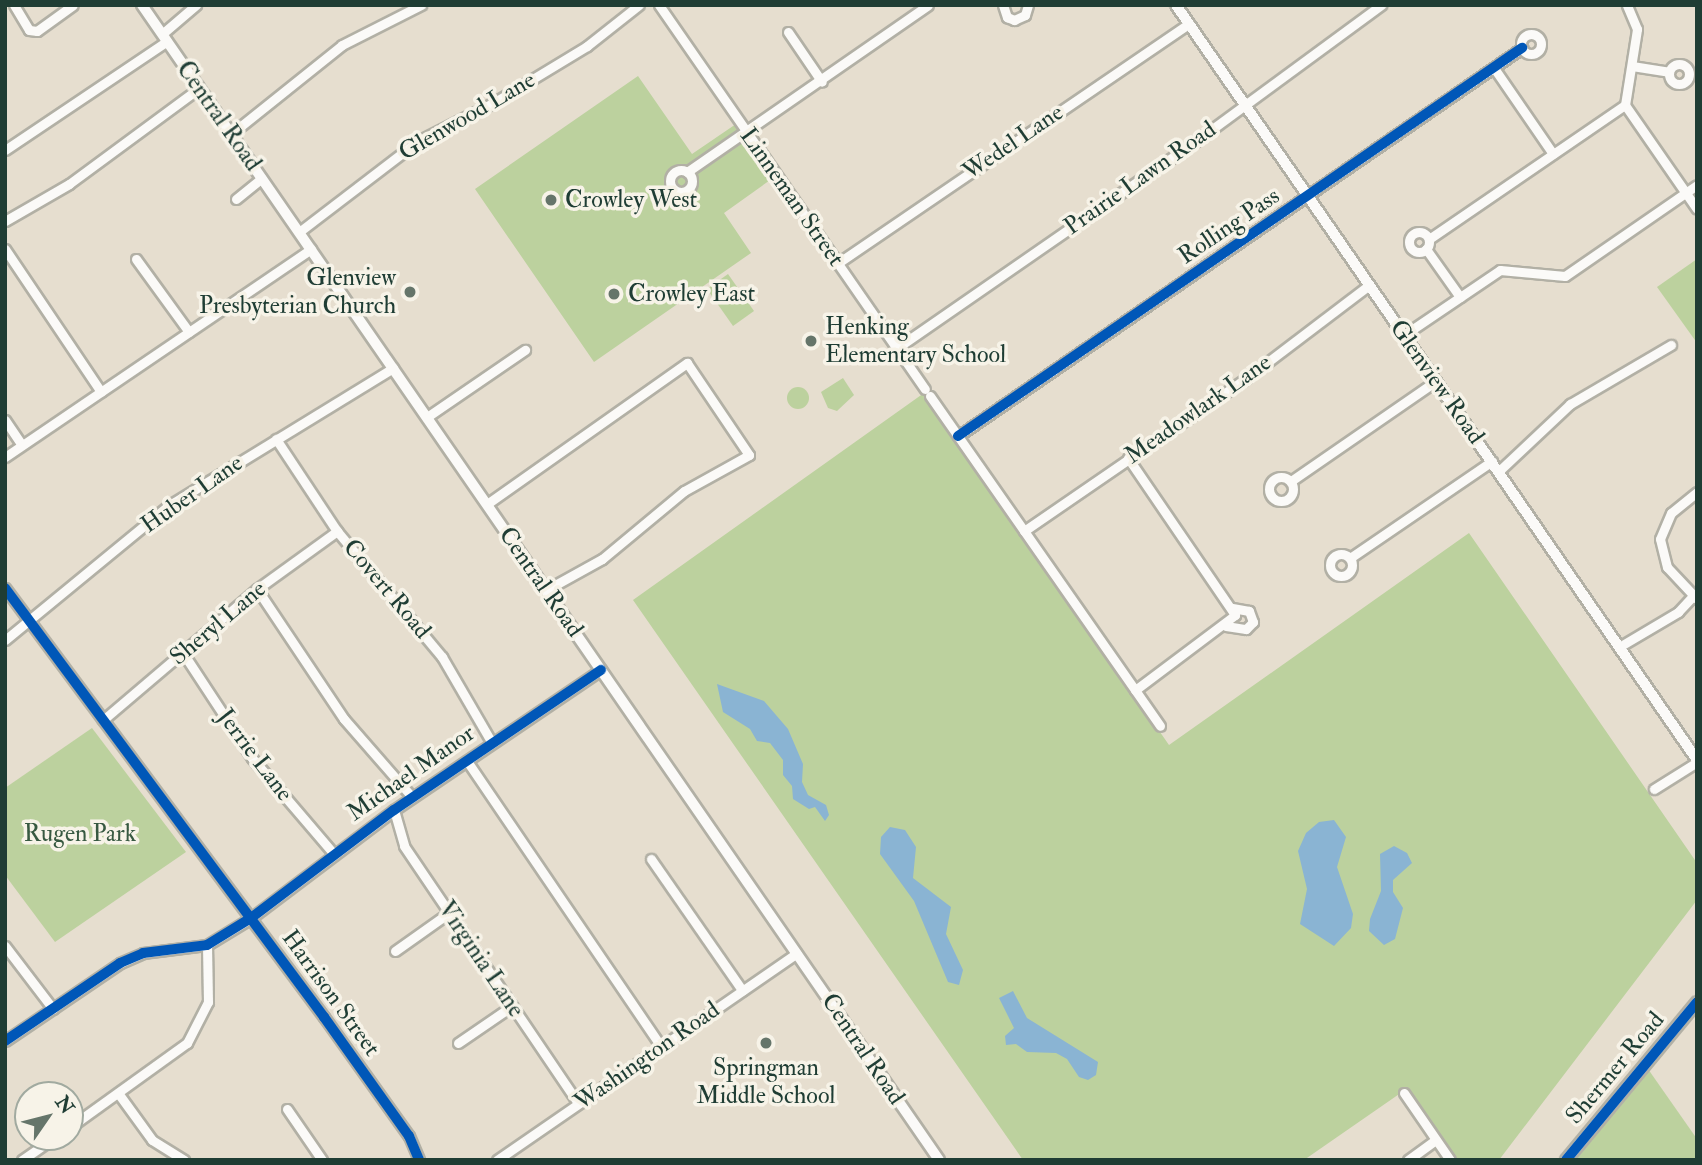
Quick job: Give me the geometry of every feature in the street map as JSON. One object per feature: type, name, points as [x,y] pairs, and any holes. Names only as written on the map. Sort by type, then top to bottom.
[{"type":"main road","name":"Central Road","points":[[142,5],[939,1160]]},
{"type":"main road","name":"Glenview Road","points":[[1177,5],[1697,761]]},
{"type":"main road","name":"Shermer Road","points":[[1566,1160],[1695,1008]]},
{"type":"street","points":[[14,5],[29,30],[37,31],[73,5]]},
{"type":"street","points":[[5,150],[164,37],[196,5]]},
{"type":"street","points":[[231,134],[342,45],[421,5]]},
{"type":"street","name":"Glenwood Lane","points":[[299,232],[418,141],[493,103],[587,46],[639,5]]},
{"type":"street","name":"Linneman Street","points":[[659,5],[1160,726]]},
{"type":"street","points":[[687,172],[822,82],[928,5]]},
{"type":"street","points":[[1003,5],[1006,17],[1014,20],[1026,15],[1028,5]]},
{"type":"street","name":"Prairie Lawn Road","points":[[897,348],[1196,141],[1245,102],[1381,5]]},
{"type":"street","points":[[1628,5],[1637,29],[1625,105],[1697,209]]},
{"type":"street","name":"Wedel Lane","points":[[838,263],[1189,24]]},
{"type":"street","points":[[788,32],[822,82]]},
{"type":"street","name":"Rolling Pass","points":[[958,436],[1522,48]]},
{"type":"street","points":[[1632,66],[1669,72]]},
{"type":"street","points":[[1494,68],[1553,154]]},
{"type":"street","points":[[5,221],[69,184],[199,88]]},
{"type":"street","points":[[1460,297],[1428,244],[1625,105]]},
{"type":"street","points":[[236,199],[262,178]]},
{"type":"street","points":[[1404,335],[1500,270],[1565,276],[1697,186]]},
{"type":"street","points":[[5,249],[101,392]]},
{"type":"street","points":[[5,457],[311,249]]},
{"type":"street","points":[[136,259],[189,332]]},
{"type":"street","name":"Meadowlark Lane","points":[[1024,531],[1248,377],[1369,285]]},
{"type":"street","points":[[1499,471],[1570,404],[1671,345]]},
{"type":"street","points":[[427,417],[525,350]]},
{"type":"street","points":[[487,504],[687,363],[749,455],[684,491],[602,559],[546,590]]},
{"type":"street","name":"Huber Lane","points":[[5,640],[169,506],[393,368]]},
{"type":"street","points":[[1291,481],[1436,381]]},
{"type":"street","points":[[5,420],[22,445]]},
{"type":"street","name":"Covert Road","points":[[276,439],[337,531],[416,621],[492,743]]},
{"type":"street","points":[[1128,458],[1236,615],[1229,624],[1135,691]]},
{"type":"street","points":[[1350,558],[1492,461]]},
{"type":"street","points":[[1619,647],[1678,612],[1695,597],[1667,567],[1660,539],[1671,513],[1697,492]]},
{"type":"street","name":"Sheryl Lane","points":[[103,720],[257,589],[337,531]]},
{"type":"street","name":"Harrison Street","points":[[5,589],[409,1136],[419,1160]]},
{"type":"street","points":[[257,589],[344,719],[412,797]]},
{"type":"street","points":[[1229,624],[1246,629],[1253,622],[1249,611],[1232,608]]},
{"type":"street","name":"Jerrie Lane","points":[[183,653],[252,758],[333,853]]},
{"type":"street","name":"Michael Manor","points":[[207,945],[250,918],[333,853],[412,797],[601,670]]},
{"type":"street","points":[[467,761],[661,1046]]},
{"type":"street","points":[[1654,789],[1697,761]]},
{"type":"street","name":"Virginia Lane","points":[[394,810],[404,846],[578,1103]]},
{"type":"street","points":[[651,859],[742,990]]},
{"type":"street","points":[[395,951],[450,912]]},
{"type":"street","points":[[5,1041],[120,963],[143,953],[207,945],[210,990],[197,1029],[174,1055],[84,1116]]},
{"type":"street","points":[[5,946],[53,1009]]},
{"type":"street","name":"Washington Road","points":[[503,1158],[578,1103],[797,953]]},
{"type":"street","points":[[458,1043],[512,1006]]},
{"type":"street","points":[[118,1093],[152,1140],[184,1160]]},
{"type":"street","points":[[1404,1093],[1450,1160]]},
{"type":"street","points":[[286,1109],[322,1160]]},
{"type":"street","points":[[1408,1160],[1436,1140]]},
{"type":"green space","points":[[638,76],[692,154],[736,124],[773,178],[724,213],[751,253],[594,362],[475,189]]},
{"type":"green space","points":[[1697,259],[1697,343],[1657,287]]},
{"type":"green space","points":[[728,274],[754,311],[733,326],[707,289]]},
{"type":"green space","points":[[843,378],[854,395],[837,411],[828,408],[821,392]]},
{"type":"green space","points":[[798,387],[806,390],[809,398],[806,406],[798,409],[790,406],[787,398],[790,390]]},
{"type":"green space","points":[[924,393],[1169,745],[1469,533],[1697,863],[1697,900],[1499,1160],[1455,1160],[1405,1090],[1304,1160],[1023,1160],[633,600]]},
{"type":"green space","name":"Rugen Park","points":[[92,728],[186,852],[55,942],[5,875],[5,788]]},
{"type":"green space","points":[[1648,1069],[1697,1139],[1697,1160],[1575,1160]]},
{"type":"water","points":[[717,684],[764,701],[788,729],[803,764],[802,782],[808,795],[826,805],[829,815],[825,821],[815,807],[809,809],[793,799],[792,786],[783,775],[783,760],[770,743],[757,741],[750,729],[723,712]]},
{"type":"water","points":[[1334,820],[1346,837],[1337,867],[1353,914],[1351,928],[1334,946],[1300,924],[1307,889],[1298,851],[1306,833],[1319,822]]},
{"type":"water","points":[[890,827],[905,830],[916,847],[913,878],[951,907],[946,934],[963,970],[959,985],[948,982],[914,901],[880,854],[881,837]]},
{"type":"water","points":[[1394,846],[1407,853],[1412,863],[1393,880],[1393,892],[1403,908],[1395,939],[1384,945],[1369,931],[1370,919],[1381,891],[1380,854]]},
{"type":"water","points":[[1013,991],[1027,1018],[1098,1062],[1096,1075],[1088,1080],[1079,1077],[1067,1059],[1056,1053],[1027,1052],[1016,1044],[1006,1045],[1005,1036],[1014,1028],[999,998]]},
{"type":"cycle path","points":[[958,436],[1522,48]]},
{"type":"cycle path","points":[[5,588],[324,1017],[409,1136],[419,1160]]},
{"type":"cycle path","points":[[5,1041],[120,963],[143,953],[207,945],[251,918],[394,810],[601,670]]},
{"type":"cycle path","points":[[1566,1160],[1697,1002]]},
{"type":"place","name":"Crowley West","points":[[551,200]]},
{"type":"place","name":"Glenview Presbyterian Church","points":[[410,292]]},
{"type":"place","name":"Crowley East","points":[[614,294]]},
{"type":"place","name":"Henking Elementary School","points":[[811,341]]},
{"type":"place","name":"Springman Middle School","points":[[766,1043]]}]
